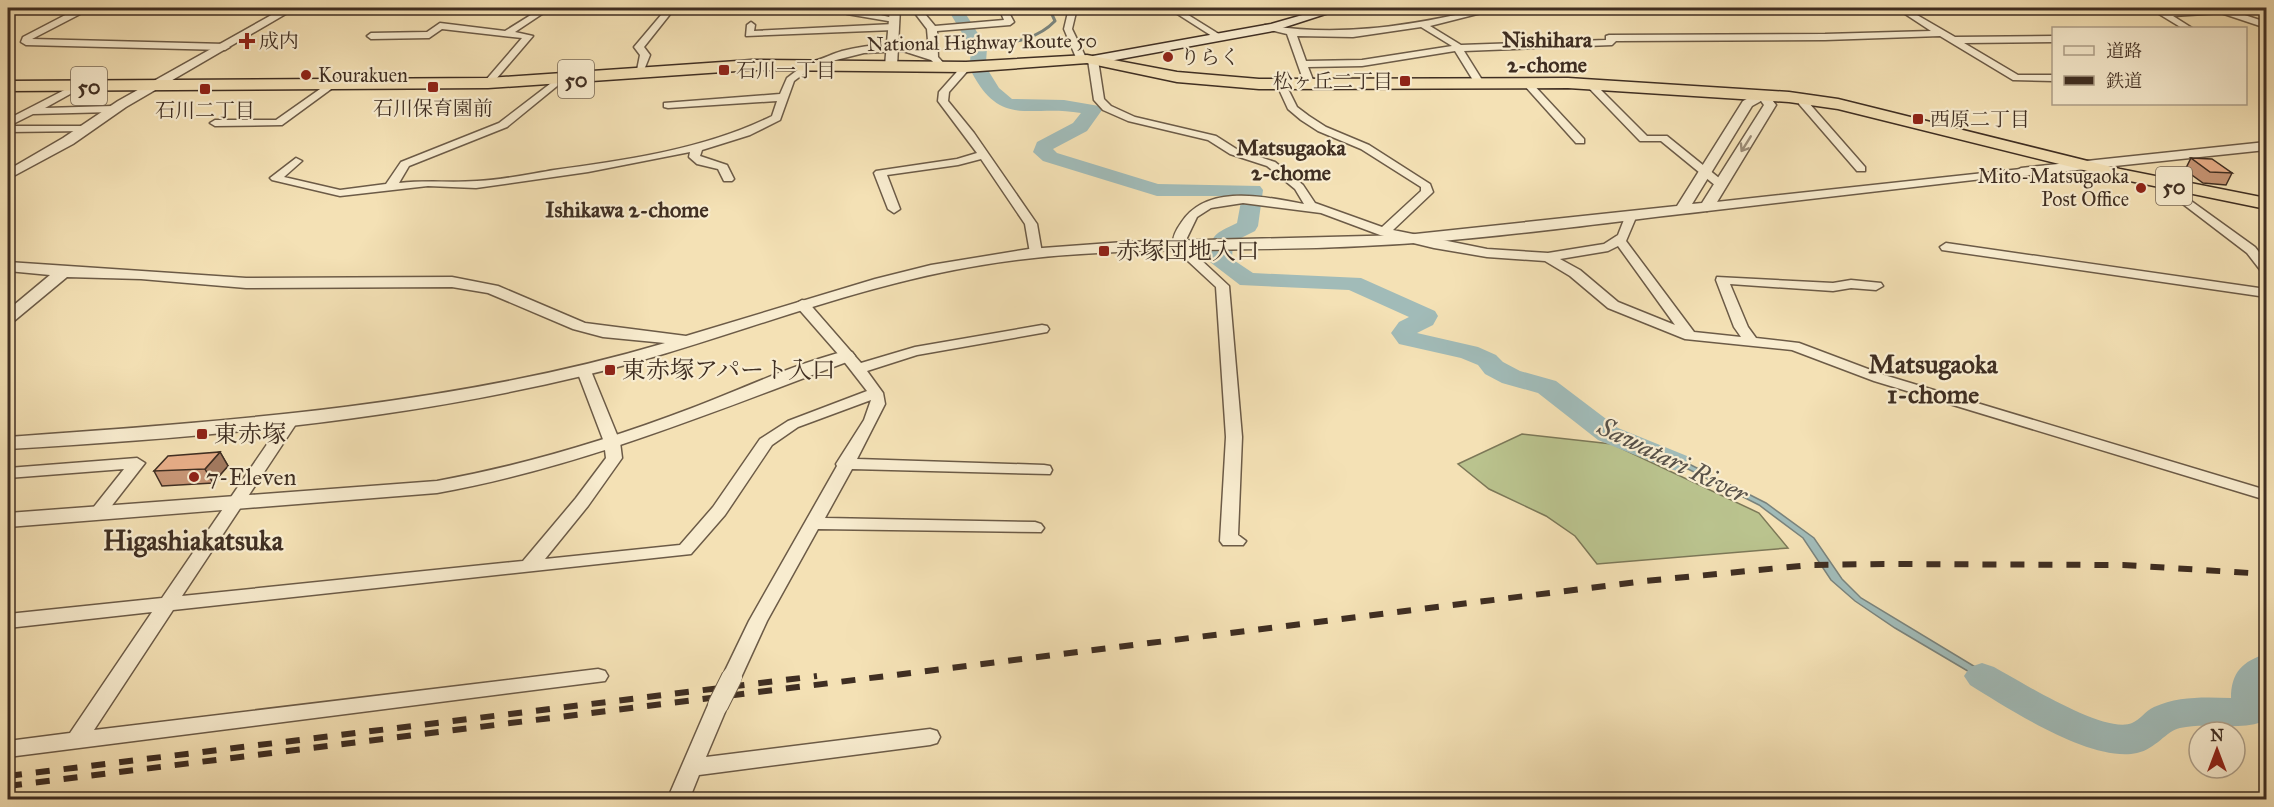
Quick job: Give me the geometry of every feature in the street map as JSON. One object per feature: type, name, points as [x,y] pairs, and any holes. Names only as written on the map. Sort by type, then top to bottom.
[{"type":"highway","name":"National Highway Route 50","points":[[8,86],[488,83],[559,80],[752,65],[891,66],[938,62],[966,68],[1087,60],[1177,77],[1282,85],[1589,83],[1803,98],[1861,109],[2082,165],[2266,204]]},
{"type":"main road","points":[[1087,60],[1265,28],[1338,8]]},
{"type":"street","points":[[86,8],[26,39],[26,42],[225,47]]},
{"type":"street","points":[[8,9],[148,8]]},
{"type":"street","points":[[8,175],[44,156],[113,109],[291,8]]},
{"type":"street","points":[[507,33],[547,8]]},
{"type":"street","points":[[639,73],[645,55],[639,47],[671,8]]},
{"type":"street","points":[[844,8],[850,12],[895,18]]},
{"type":"street","points":[[296,161],[276,178],[340,193],[445,182],[476,185],[588,169],[733,139],[776,118],[790,80],[814,64],[855,52],[892,48],[938,62],[934,29],[925,16],[915,8]]},
{"type":"street","points":[[1073,8],[1068,29],[1087,60],[1099,100],[1107,108],[1132,119],[1212,138],[1234,152],[1271,164],[1299,187],[1311,205],[1319,210]]},
{"type":"street","points":[[1172,8],[1218,36]]},
{"type":"street","points":[[1265,28],[1292,33],[1356,35],[1423,25],[1497,8]]},
{"type":"street","points":[[1900,8],[2016,78],[2052,78]]},
{"type":"street","points":[[2186,27],[2163,14],[2219,9],[2266,25]]},
{"type":"street","points":[[934,29],[1011,22],[1005,14]]},
{"type":"street","points":[[751,25],[749,34],[895,18]]},
{"type":"street","points":[[891,66],[895,18]]},
{"type":"street","points":[[1423,25],[1459,48],[1479,83]]},
{"type":"street","points":[[371,36],[429,35],[440,26],[529,36],[488,83]]},
{"type":"street","points":[[1292,33],[1310,85]]},
{"type":"street","points":[[1303,64],[1362,63],[1459,48],[1612,42],[1609,38],[1814,37],[1940,33]]},
{"type":"street","points":[[1953,40],[2052,39]]},
{"type":"street","points":[[966,68],[942,96],[946,106],[970,135],[1031,224],[1036,253]]},
{"type":"street","points":[[391,186],[398,171],[405,164],[503,125],[559,80]]},
{"type":"street","points":[[1527,82],[1580,141]]},
{"type":"street","points":[[1589,83],[1644,139],[1663,138],[1720,184]]},
{"type":"street","points":[[215,123],[278,123],[333,84]]},
{"type":"street","points":[[1282,85],[1293,109],[1305,118],[1322,129],[1365,147],[1426,186],[1427,192],[1384,232]]},
{"type":"street","points":[[8,123],[78,86]]},
{"type":"street","points":[[1682,210],[1747,104],[1762,95],[1770,105],[1707,207]]},
{"type":"street","points":[[668,105],[785,97]]},
{"type":"street","points":[[1803,98],[1803,102],[1861,169]]},
{"type":"street","points":[[31,111],[113,109]]},
{"type":"street","points":[[8,129],[87,128]]},
{"type":"street","points":[[8,444],[290,421],[421,404],[584,371],[691,340],[802,304],[919,272],[1036,253],[1407,238],[2266,146]]},
{"type":"street","points":[[697,147],[694,157],[701,162],[723,167],[728,179]]},
{"type":"street","points":[[894,209],[880,173],[958,162],[982,155]]},
{"type":"street","points":[[2162,183],[2251,250],[2266,268]]},
{"type":"street","points":[[1179,246],[1186,219],[1194,211],[1212,202],[1242,200],[1319,210],[1407,238],[1487,253],[1548,257],[1608,247],[1620,241],[1631,215]]},
{"type":"street","points":[[1620,241],[1690,336]]},
{"type":"street","points":[[1179,246],[1222,285],[1234,437],[1229,541],[1237,541]]},
{"type":"street","points":[[1946,247],[2266,292]]},
{"type":"street","points":[[1548,257],[1575,273],[1613,305],[1690,336],[1794,346],[1879,378],[2266,495]]},
{"type":"street","points":[[8,267],[63,272],[141,274],[246,283],[328,280],[452,282],[492,289],[579,326],[603,332],[691,340]]},
{"type":"street","points":[[8,318],[63,272]]},
{"type":"street","points":[[1752,343],[1741,327],[1722,280],[1833,287],[1851,284],[1876,286]]},
{"type":"street","points":[[678,800],[718,705],[758,621],[876,409],[876,393],[802,304]]},
{"type":"street","points":[[8,520],[475,482],[547,465],[852,363],[1042,329]]},
{"type":"street","points":[[529,566],[610,467],[614,458],[612,442],[584,371]]},
{"type":"street","points":[[8,621],[685,550],[719,511],[766,442],[793,424],[876,393]]},
{"type":"street","points":[[76,741],[290,421]]},
{"type":"street","points":[[8,473],[137,463],[97,513]]},
{"type":"street","points":[[844,464],[1044,470]]},
{"type":"street","points":[[812,523],[1035,528]]},
{"type":"street","points":[[8,749],[597,676]]},
{"type":"street","points":[[690,768],[930,737]]},
{"type":"green space","points":[[1522,434],[1612,444],[1759,513],[1788,548],[1597,564],[1575,536],[1546,516],[1489,489],[1458,464]]},
{"type":"water","points":[[1646,449],[1691,465],[1766,503],[1814,538],[1842,579],[1861,598],[2015,691],[2010,696],[1895,628],[1855,601],[1831,580],[1803,538],[1759,505],[1688,469],[1642,452]]},
{"type":"building","points":[[2191,158],[2212,159],[2232,173],[2210,172]]},
{"type":"building","points":[[220,452],[205,469],[154,471],[168,456]]},
{"type":"waterway","name":"Sawatari River","points":[[954,8],[979,48],[978,62]]},
{"type":"waterway","points":[[979,48],[1020,40],[1047,28],[1055,21],[1049,8]]},
{"type":"waterway","name":"Sawatari River","points":[[980,71],[993,92],[1006,103],[1023,106],[1064,105],[1093,110],[1080,127],[1044,146],[1043,152],[1050,157],[1157,190],[1253,190],[1247,226],[1222,239],[1221,262],[1248,280],[1353,283],[1426,316],[1424,320],[1408,327],[1403,333],[1408,339],[1469,352],[1487,360],[1494,368],[1511,377],[1547,387],[1608,434],[1677,462]]},
{"type":"waterway","name":"Sawatari River","points":[[1982,676],[2058,719],[2081,729],[2121,740],[2137,738],[2163,719],[2183,713],[2249,712],[2249,684],[2254,674],[2266,667]]},
{"type":"railway","points":[[8,786],[1645,581],[1810,565],[2123,565],[2266,574]]},
{"type":"railway","points":[[8,776],[817,676]]},
{"type":"place","name":"成内","points":[[247,41]]},
{"type":"place","name":"りらく","points":[[1168,57]]},
{"type":"place","name":"石川一丁目","points":[[724,70]]},
{"type":"place","name":"Kourakuen","points":[[306,75]]},
{"type":"place","name":"松ヶ丘二丁目","points":[[1405,81]]},
{"type":"place","name":"石川保育園前","points":[[433,87]]},
{"type":"place","name":"石川二丁目","points":[[205,89]]},
{"type":"place","name":"西原二丁目","points":[[1918,119]]},
{"type":"place","name":"Mito-Matsugaoka Post Office","points":[[2141,188]]},
{"type":"place","name":"赤塚団地入口","points":[[1104,251]]},
{"type":"place","name":"東赤塚アパート入口","points":[[610,370]]},
{"type":"place","name":"東赤塚","points":[[202,434]]},
{"type":"place","name":"7-Eleven","points":[[194,477]]},
{"type":"district","name":"Nishihara 2-chome","points":[[1547,52]]},
{"type":"district","name":"Matsugaoka 2-chome","points":[[1291,160]]},
{"type":"district","name":"Ishikawa 2-chome","points":[[627,209]]},
{"type":"district","name":"Matsugaoka 1-chome","points":[[1933,379]]},
{"type":"district","name":"Higashiakatsuka","points":[[193,541]]}]
